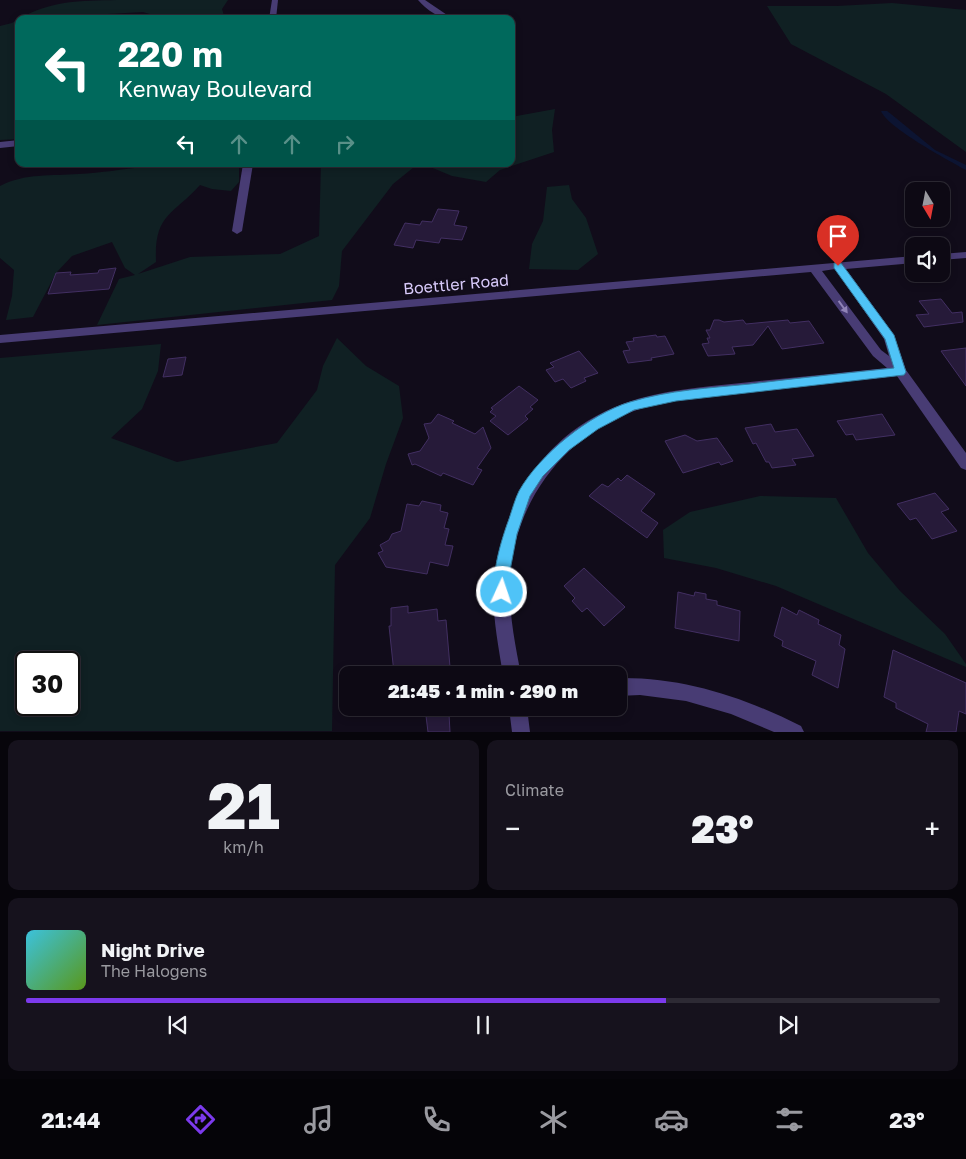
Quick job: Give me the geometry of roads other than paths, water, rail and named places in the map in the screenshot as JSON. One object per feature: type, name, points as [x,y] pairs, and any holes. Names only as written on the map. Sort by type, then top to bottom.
[{"type":"street","points":[[273,15],[275,0]]},
{"type":"street","points":[[422,0],[442,15]]},
{"type":"street","points":[[0,145],[15,144]]},
{"type":"street","points":[[237,231],[248,167]]},
{"type":"street","points":[[950,256],[966,255]]},
{"type":"street","name":"Boettler Road","points":[[0,339],[905,260]]},
{"type":"street","points":[[838,266],[890,338],[900,372]]},
{"type":"street","points":[[814,268],[877,353],[900,372],[966,464]]},
{"type":"street","points":[[511,666],[504,622],[502,576],[510,534],[524,494],[539,472],[564,446],[593,425],[631,406],[660,399],[688,394],[900,372]]},
{"type":"street","points":[[627,687],[650,687],[694,694],[778,723],[795,732]]},
{"type":"street","points":[[519,716],[521,732]]},
{"type":"water","points":[[881,111],[887,111],[935,150],[966,165],[966,170],[906,135],[886,118]]}]
